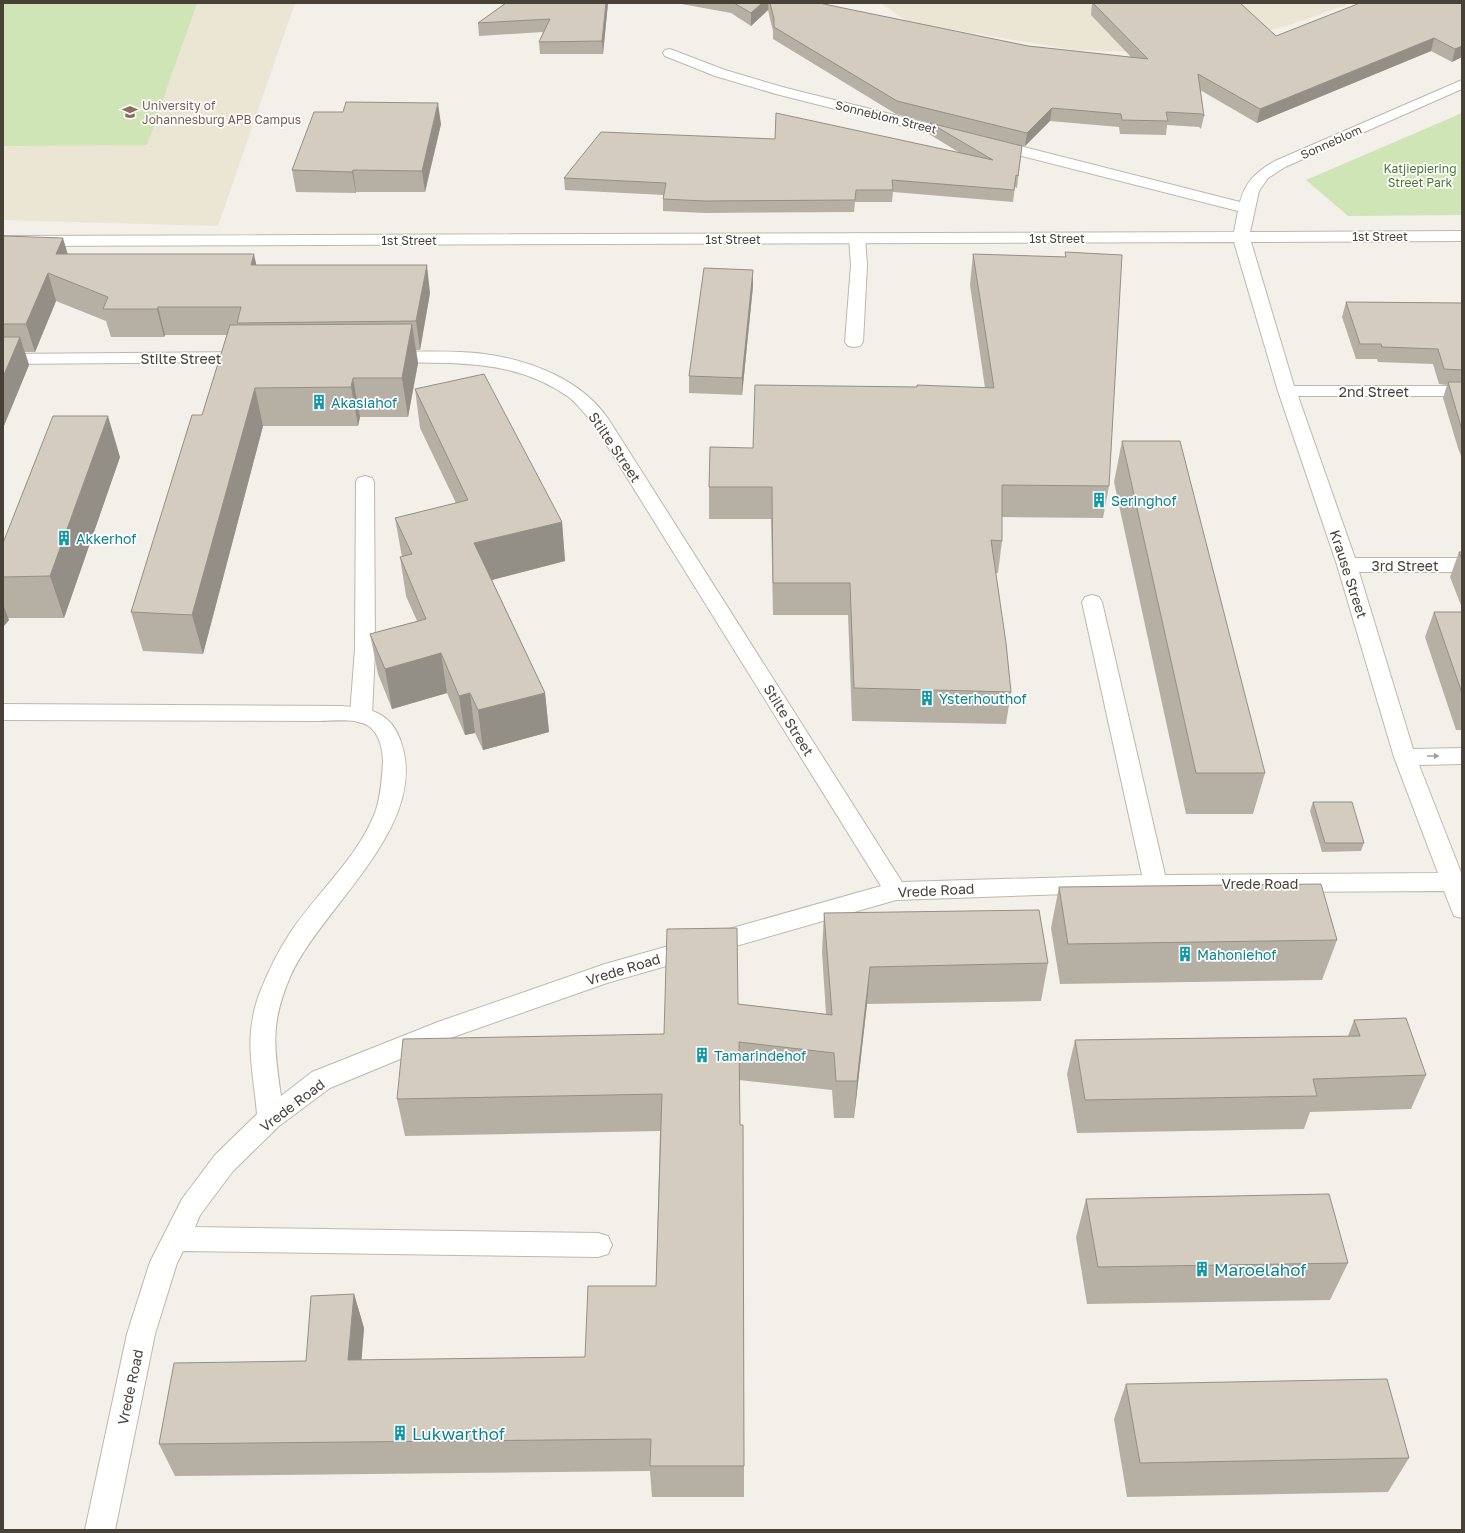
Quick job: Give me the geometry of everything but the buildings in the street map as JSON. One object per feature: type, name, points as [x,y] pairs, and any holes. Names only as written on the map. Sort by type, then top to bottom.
[{"type":"street","name":"Sonneblom Street","points":[[670,53],[720,73],[781,91],[1246,208]]},
{"type":"street","name":"Sonneblom","points":[[1241,238],[1246,208],[1251,191],[1262,175],[1280,164],[1462,84]]},
{"type":"street","name":"1st Street","points":[[3,241],[1241,238],[1462,236]]},
{"type":"street","points":[[854,342],[859,265],[856,238]]},
{"type":"street","name":"Krause Street","points":[[1241,238],[1287,391],[1347,565],[1405,757],[1454,882],[1462,909]]},
{"type":"street","name":"Stilte Street","points":[[366,357],[430,356],[483,359],[522,367],[549,378],[577,395],[600,420],[896,891]]},
{"type":"street","name":"Stilte Street","points":[[3,359],[272,357]]},
{"type":"street","name":"2nd Street","points":[[1287,391],[1462,391]]},
{"type":"street","points":[[361,715],[365,649],[365,482]]},
{"type":"street","name":"3rd Street","points":[[1347,565],[1462,565]]},
{"type":"street","points":[[1092,602],[1155,884]]},
{"type":"street","points":[[3,712],[319,713],[361,715],[378,722],[388,734],[393,752],[395,771],[389,805],[378,830],[362,857],[298,940],[283,967],[269,1000],[262,1032],[270,1118]]},
{"type":"street","points":[[1405,757],[1462,756]]},
{"type":"street","name":"Vrede Road","points":[[100,1530],[141,1334],[164,1262],[175,1239],[191,1207],[224,1162],[270,1118],[321,1080],[447,1029],[605,974],[896,891],[1155,884],[1454,882]]},
{"type":"street","points":[[175,1239],[598,1245]]},
{"type":"shaded area","name":"University of Johannesburg APB Campus","points":[[3,3],[295,3],[218,226],[3,220]]},
{"type":"shaded area","points":[[881,3],[1352,3],[1287,26],[1176,53],[1073,50],[908,22]]},
{"type":"green space","points":[[3,3],[197,3],[147,145],[3,146]]},
{"type":"green space","name":"Katjiepiering Street Park","points":[[1462,113],[1462,215],[1348,216],[1306,180]]},
{"type":"place","name":"University of Johannesburg APB Campus","points":[[130,112]]},
{"type":"place","name":"Akasiahof","points":[[319,402]]},
{"type":"place","name":"Seringhof","points":[[1099,500]]},
{"type":"place","name":"Akkerhof","points":[[64,538]]},
{"type":"place","name":"Ysterhouthof","points":[[927,698]]},
{"type":"place","name":"Mahoniehof","points":[[1185,954]]},
{"type":"place","name":"Tamarindehof","points":[[702,1055]]},
{"type":"place","name":"Maroelahof","points":[[1202,1269]]},
{"type":"place","name":"Lukwarthof","points":[[400,1433]]}]
